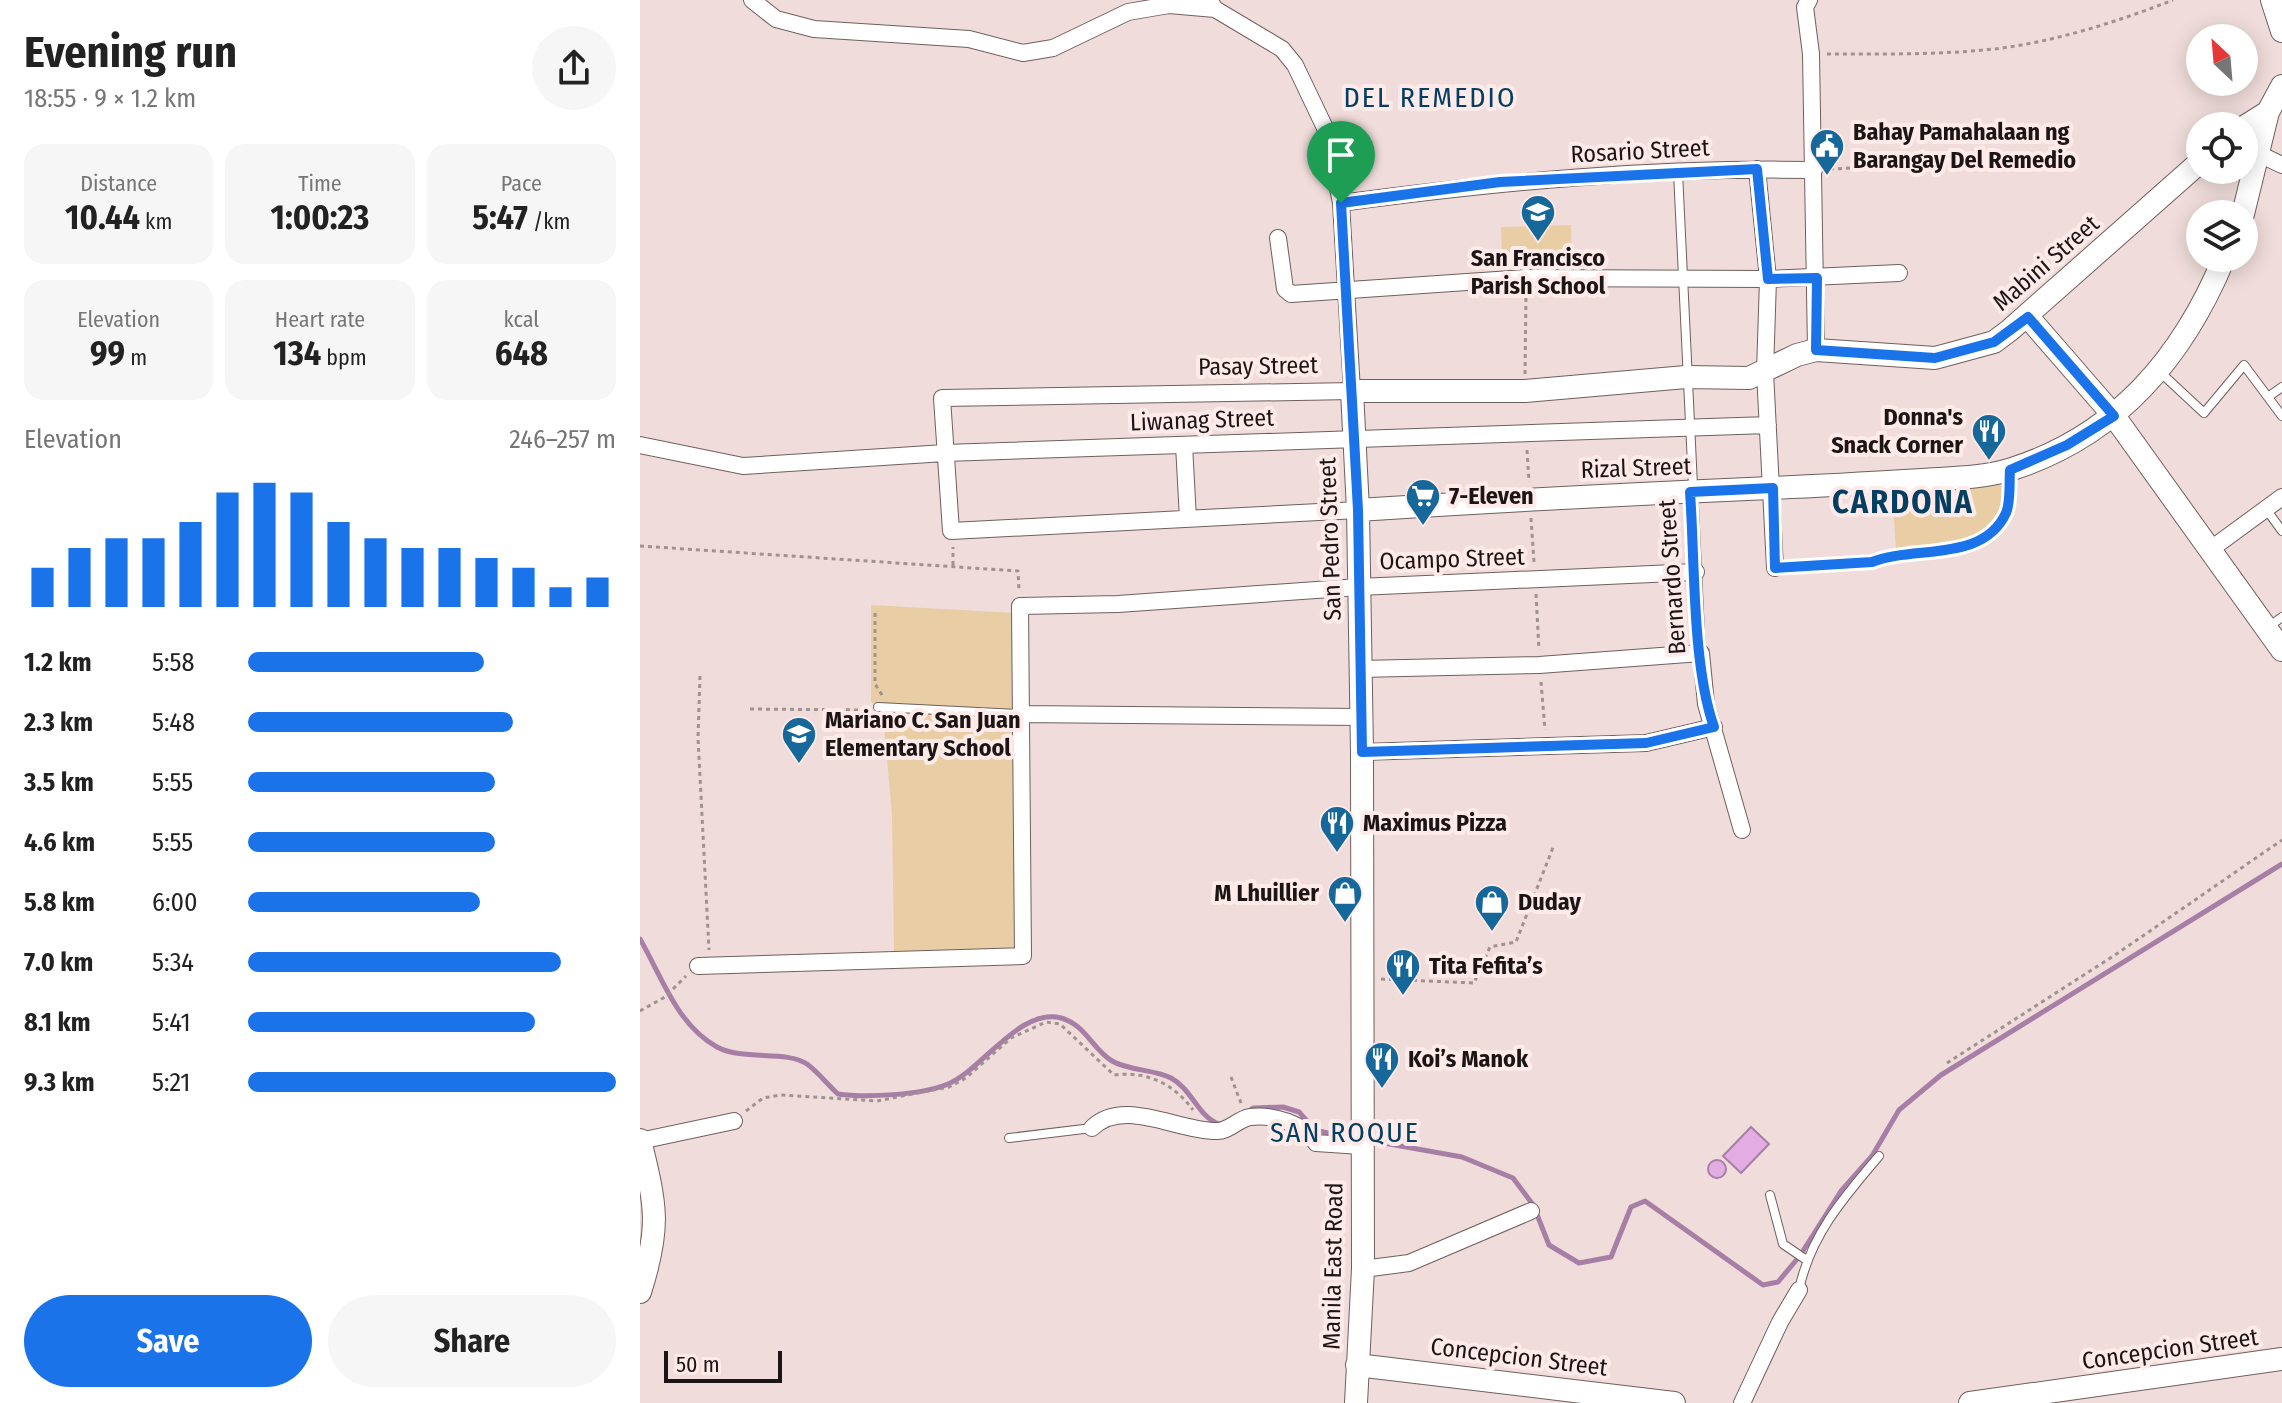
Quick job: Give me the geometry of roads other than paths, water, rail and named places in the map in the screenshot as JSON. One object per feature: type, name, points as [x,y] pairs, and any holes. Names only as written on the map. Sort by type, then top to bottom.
[{"type":"main road","points":[[2272,0],[2282,31]]},
{"type":"main road","points":[[2247,200],[2268,112],[2282,86]]},
{"type":"main road","points":[[2258,118],[2268,112]]},
{"type":"main road","name":"Mabini Street","points":[[1765,372],[1797,355],[1816,350],[1935,358],[1994,342],[2028,317],[2186,175]]},
{"type":"main road","name":"Rizal Street","points":[[1358,510],[1961,477],[2010,470],[2067,445],[2114,416],[2180,345],[2217,272]]},
{"type":"main road","points":[[2028,317],[2114,416],[2211,549],[2274,623],[2282,650]]},
{"type":"main road","name":"Pasay Street","points":[[1352,391],[1525,391],[1686,377],[1749,378],[1765,372]]},
{"type":"main road","name":"San Pedro Street","points":[[1352,391],[1362,717],[1361,1140]]},
{"type":"main road","name":"Manila East Road","points":[[1356,1403],[1363,1269],[1361,1140]]},
{"type":"main road","points":[[640,1141],[655,1205],[654,1247],[640,1292]]},
{"type":"main road","name":"Concepcion Street","points":[[1970,1403],[2282,1359]]},
{"type":"main road","name":"Concepcion Street","points":[[1357,1365],[1674,1403]]},
{"type":"street","points":[[752,0],[776,19],[814,29],[969,39],[1023,53],[1053,48],[1128,12],[1169,5],[1212,4]]},
{"type":"street","points":[[1809,0],[1805,7],[1811,54],[1816,350]]},
{"type":"street","name":"San Pedro Street","points":[[1212,4],[1282,49],[1295,65],[1326,130],[1341,203],[1352,391]]},
{"type":"street","points":[[2259,154],[2282,165]]},
{"type":"street","points":[[1757,169],[1768,279],[1765,372],[1773,488],[1774,568]]},
{"type":"street","name":"Rosario Street","points":[[1341,203],[1500,182],[1678,172],[1814,170]]},
{"type":"street","points":[[1278,238],[1285,289],[1291,294],[1526,278],[1768,279],[1899,273]]},
{"type":"street","name":"Pasay Street","points":[[945,453],[942,398],[1352,391]]},
{"type":"street","name":"Liwanag Street","points":[[640,445],[743,466],[945,453],[1353,440],[1527,430],[1768,425]]},
{"type":"street","points":[[1184,445],[1188,519]]},
{"type":"street","name":"Rizal Street","points":[[945,453],[951,531],[1358,510]]},
{"type":"street","points":[[2211,549],[2282,497]]},
{"type":"street","name":"Ocampo Street","points":[[1019,714],[1020,606],[1118,604],[1359,587],[1698,572]]},
{"type":"street","points":[[1360,669],[1539,665],[1701,653]]},
{"type":"street","name":"Bernardo Street","points":[[1701,653],[1706,704],[1742,830]]},
{"type":"street","points":[[704,966],[1023,956],[1026,949],[1019,714],[1362,717]]},
{"type":"street","points":[[1362,752],[1646,743],[1714,727]]},
{"type":"street","points":[[1092,1128],[1104,1116],[1121,1114],[1220,1132],[1248,1117],[1301,1126],[1316,1143],[1361,1140]]},
{"type":"street","points":[[640,1141],[734,1121]]},
{"type":"street","points":[[1363,1269],[1409,1263],[1531,1211]]},
{"type":"street","points":[[1742,1403],[1780,1322],[1799,1290]]},
{"type":"lane","name":"Bernardo Street","points":[[1678,172],[1690,492],[1698,572],[1701,653]]},
{"type":"lane","points":[[2159,371],[2204,413],[2244,365],[2282,416]]},
{"type":"lane","points":[[2268,397],[2282,387]]},
{"type":"lane","points":[[1774,568],[1872,562],[1887,556],[1972,545],[1988,536],[2007,512],[2010,470]]},
{"type":"lane","points":[[2266,508],[2282,531]]},
{"type":"lane","points":[[882,704],[1019,714]]},
{"type":"lane","points":[[1009,1138],[1092,1128]]},
{"type":"lane","points":[[1799,1290],[1805,1259],[1841,1201],[1879,1156]]},
{"type":"lane","points":[[1770,1195],[1783,1244],[1805,1259]]},
{"type":"waterway","points":[[1801,1254],[1841,1191],[1872,1156],[1899,1110],[1941,1075],[2282,864]]},
{"type":"waterway","points":[[640,939],[672,999],[703,1038],[717,1047],[739,1054],[798,1060],[811,1067],[838,1094],[894,1095],[937,1088],[961,1077],[1016,1030],[1046,1017],[1061,1018],[1077,1026],[1112,1061],[1171,1078],[1206,1115],[1219,1124]]},
{"type":"waterway","points":[[1247,1113],[1253,1108],[1283,1107],[1299,1112],[1315,1130],[1349,1138]]},
{"type":"waterway","points":[[1367,1140],[1462,1157],[1513,1178],[1534,1206]]},
{"type":"waterway","points":[[1536,1212],[1549,1245],[1579,1263],[1611,1257],[1631,1207],[1645,1201],[1763,1285],[1778,1282],[1798,1258]]},
{"type":"place","name":"Bahay Pamahalaan ng Barangay Del Remedio","points":[[1827,177]]},
{"type":"place","name":"San Francisco Parish School","points":[[1538,243]]},
{"type":"place","name":"Donna's Snack Corner","points":[[1989,462]]},
{"type":"place","name":"7-Eleven","points":[[1423,527]]},
{"type":"place","name":"Mariano C. San Juan Elementary School","points":[[799,765]]},
{"type":"place","name":"Maximus Pizza","points":[[1337,854]]},
{"type":"place","name":"M Lhuillier","points":[[1345,924]]},
{"type":"place","name":"Duday","points":[[1492,933]]},
{"type":"place","name":"Tita Fefita’s","points":[[1403,997]]},
{"type":"place","name":"Koi’s Manok","points":[[1382,1090]]},
{"type":"district","name":"DEL REMEDIO","points":[[1430,97]]},
{"type":"district","name":"CARDONA","points":[[1903,502]]},
{"type":"district","name":"SAN ROQUE","points":[[1345,1132]]}]
